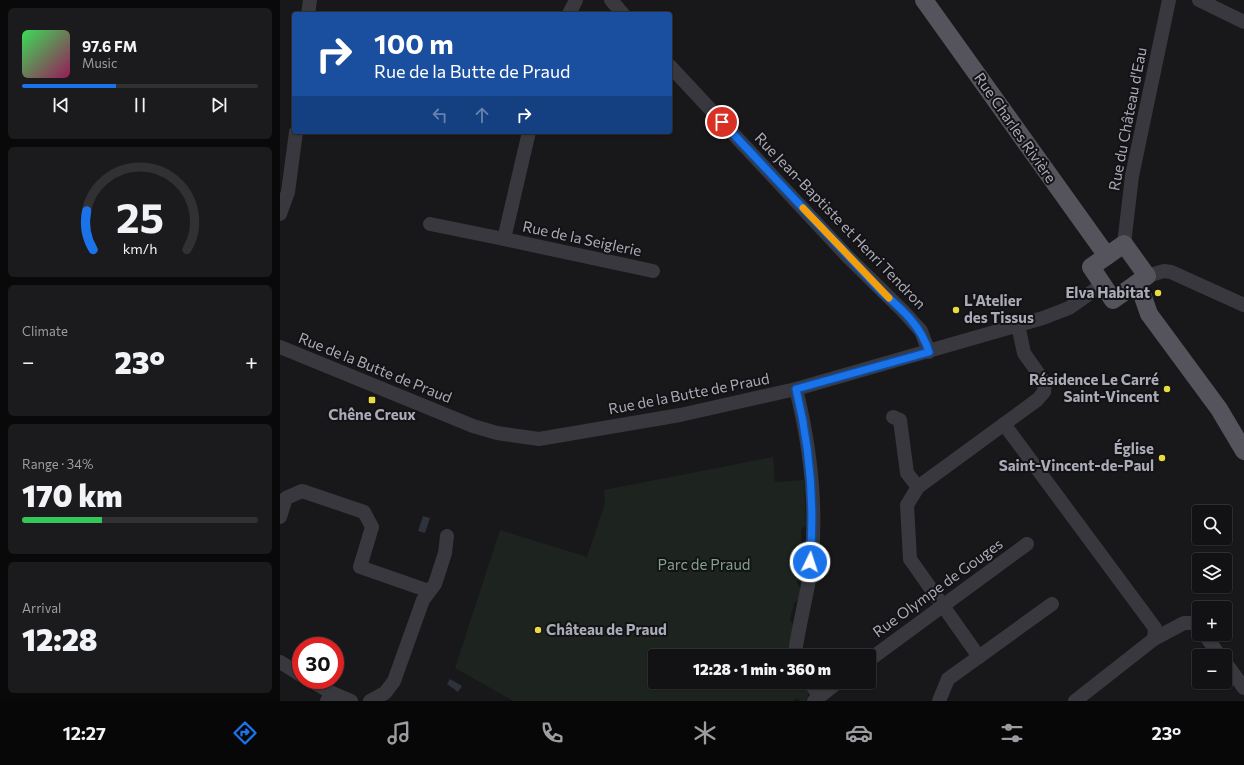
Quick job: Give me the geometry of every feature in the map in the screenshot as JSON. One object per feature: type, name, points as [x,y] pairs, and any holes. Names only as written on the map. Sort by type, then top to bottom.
[{"type":"main road","name":"Rue Charles Rivière","points":[[924,0],[1107,256]]},
{"type":"main road","points":[[1135,284],[1113,300],[1091,267],[1124,244],[1135,284],[1142,294],[1148,314],[1219,409],[1244,451]]},
{"type":"street","points":[[308,12],[310,0]]},
{"type":"street","points":[[570,12],[576,0]]},
{"type":"street","points":[[611,0],[621,12]]},
{"type":"street","name":"Rue du Château d'Eau","points":[[1124,244],[1132,176],[1169,0]]},
{"type":"street","points":[[1199,0],[1244,22]]},
{"type":"street","name":"Rue Jean-Baptiste et Henri Tendron","points":[[672,68],[858,267],[903,311],[921,331],[929,352]]},
{"type":"street","points":[[280,214],[288,192],[296,134]]},
{"type":"street","points":[[504,239],[529,134]]},
{"type":"street","name":"Rue de la Seiglerie","points":[[430,224],[653,271]]},
{"type":"street","points":[[1135,284],[1164,271],[1171,272],[1244,305]]},
{"type":"street","name":"Rue de la Butte de Praud","points":[[280,347],[474,426],[497,434],[520,438],[539,439],[565,436],[680,415],[796,389],[1044,318],[1069,308],[1103,284]]},
{"type":"street","points":[[979,657],[942,607],[910,559],[907,505],[918,487],[1037,400],[1045,389],[1045,383],[1024,353],[1018,325]]},
{"type":"street","points":[[796,389],[802,415],[811,474],[813,525],[810,574],[796,649]]},
{"type":"street","points":[[894,417],[900,420],[907,474],[918,487]]},
{"type":"street","points":[[1004,424],[1154,628],[1154,639]]},
{"type":"street","points":[[280,517],[286,498],[302,491],[364,512],[372,527],[360,567],[429,591]]},
{"type":"street","points":[[370,701],[385,692],[394,681],[423,600],[435,584],[445,553],[447,536]]},
{"type":"street","name":"Rue Olympe de Gouges","points":[[876,655],[1027,544]]},
{"type":"street","points":[[939,701],[948,679],[1052,604]]},
{"type":"street","points":[[1074,701],[1154,639],[1184,623],[1192,623]]},
{"type":"street","points":[[280,662],[292,669]]},
{"type":"street","points":[[1232,672],[1244,688]]},
{"type":"street","points":[[321,689],[330,697],[351,701]]},
{"type":"street","points":[[816,698],[828,689]]},
{"type":"green space","name":"Parc de Praud","points":[[773,457],[775,482],[804,480],[806,525],[801,530],[801,546],[806,553],[805,562],[799,566],[797,584],[801,589],[799,599],[794,603],[790,620],[794,626],[790,649],[648,649],[648,689],[808,689],[809,691],[806,701],[800,701],[797,698],[793,701],[513,701],[455,668],[500,530],[587,557],[605,504],[604,490]]},
{"type":"shaded area","points":[[423,516],[430,518],[425,533],[418,531]]},
{"type":"shaded area","points":[[450,679],[462,686],[458,692],[447,684]]},
{"type":"slow traffic","points":[[803,208],[889,298]]},
{"type":"place","name":"Elva Habitat","points":[[1158,293]]},
{"type":"place","name":"L'Atelier des Tissus","points":[[956,310]]},
{"type":"place","name":"Résidence Le Carré Saint-Vincent","points":[[1167,389]]},
{"type":"place","name":"Chêne Creux","points":[[372,400]]},
{"type":"place","name":"Église Saint-Vincent-de-Paul","points":[[1162,458]]},
{"type":"place","name":"Château de Praud","points":[[538,630]]},
{"type":"route","points":[[722,122],[882,292],[897,305],[921,331],[929,352],[863,369],[796,389],[802,415],[811,474],[813,525],[810,562]]}]
